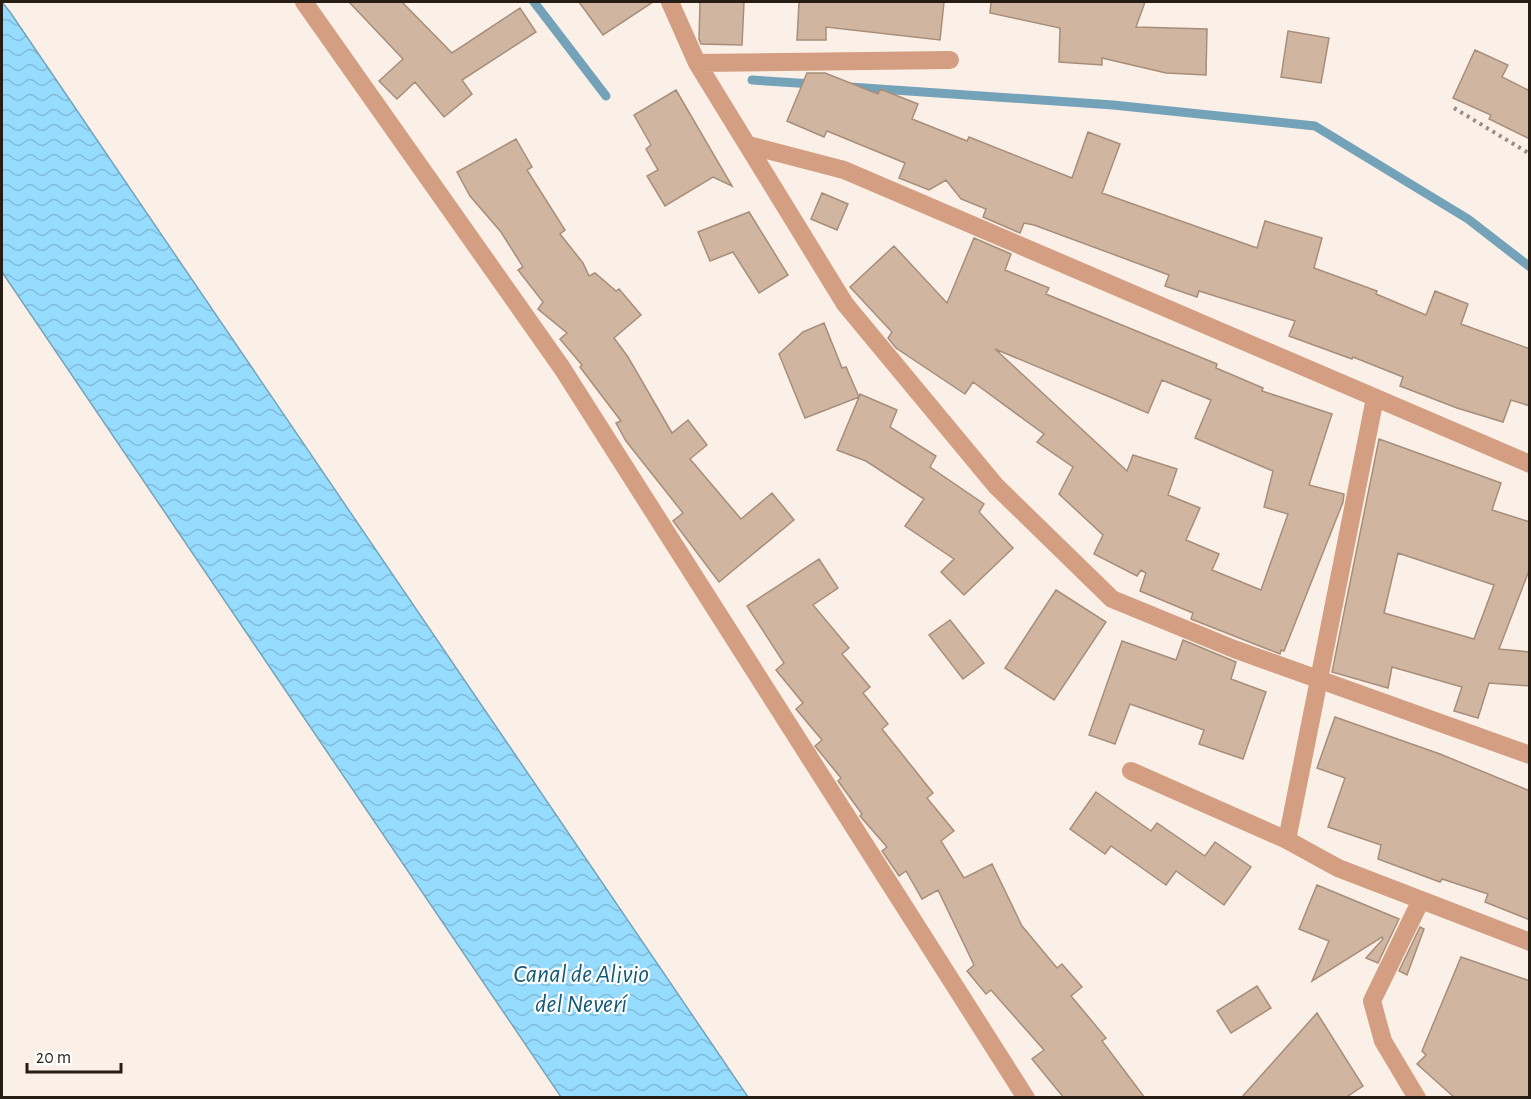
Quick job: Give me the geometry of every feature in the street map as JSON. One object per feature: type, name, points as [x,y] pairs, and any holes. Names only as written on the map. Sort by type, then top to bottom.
[{"type":"street","points":[[304,2],[562,368],[1026,1098]]},
{"type":"street","points":[[670,2],[697,63],[845,304],[996,486],[1112,599],[1234,648],[1530,755]]},
{"type":"street","points":[[697,63],[950,60]]},
{"type":"street","points":[[748,146],[844,170],[1530,464]]},
{"type":"street","points":[[1287,840],[1321,680],[1375,398]]},
{"type":"street","points":[[1131,771],[1287,840],[1338,868],[1530,942]]},
{"type":"street","points":[[1417,1098],[1383,1041],[1372,1001],[1421,900]]},
{"type":"path","points":[[1454,108],[1530,154]]},
{"type":"water","name":"Canal de Alivio del Neverí","points":[[2,2],[748,1097],[561,1097],[2,272]]},
{"type":"building","points":[[349,2],[402,2],[452,53],[520,8],[536,32],[462,80],[472,94],[444,117],[415,82],[397,99],[379,81],[403,59]]},
{"type":"building","points":[[579,2],[653,2],[603,35]]},
{"type":"building","points":[[700,2],[744,2],[742,45],[701,44],[699,39]]},
{"type":"building","points":[[799,2],[944,2],[940,40],[826,27],[826,40],[797,40]]},
{"type":"building","points":[[991,2],[1145,2],[1136,27],[1207,29],[1206,75],[1166,73],[1102,58],[1102,65],[1059,62],[1060,28],[990,13]]},
{"type":"building","points":[[1288,31],[1329,38],[1321,83],[1281,77]]},
{"type":"building","points":[[1475,50],[1508,65],[1502,77],[1530,91],[1530,139],[1489,119],[1491,115],[1453,98]]},
{"type":"building","points":[[807,73],[825,73],[878,94],[880,89],[918,104],[912,119],[967,141],[969,137],[1072,178],[1088,132],[1120,144],[1102,193],[1257,248],[1265,221],[1322,238],[1314,268],[1377,291],[1376,294],[1426,315],[1435,291],[1468,304],[1461,324],[1530,349],[1530,406],[1511,400],[1503,422],[1457,408],[1400,386],[1403,377],[1353,357],[1352,359],[1289,336],[1295,321],[1199,291],[1197,297],[1165,286],[1169,275],[1034,225],[1024,223],[1020,233],[983,217],[986,209],[961,199],[946,180],[929,190],[899,178],[905,163],[827,131],[824,137],[787,121]]},
{"type":"building","points":[[676,90],[732,186],[713,177],[665,206],[647,176],[658,170],[646,149],[651,145],[634,115]]},
{"type":"building","points":[[516,139],[532,167],[527,170],[565,230],[560,234],[583,263],[589,276],[595,273],[616,291],[619,289],[641,315],[614,338],[628,357],[672,433],[688,420],[707,445],[690,459],[741,519],[772,493],[794,520],[719,582],[673,521],[683,513],[626,441],[616,423],[621,421],[580,367],[582,365],[560,339],[567,333],[538,309],[543,302],[518,270],[523,267],[501,232],[470,196],[457,172]]},
{"type":"building","points":[[822,193],[848,204],[837,230],[811,219]]},
{"type":"building","points":[[749,212],[788,275],[759,293],[733,252],[710,261],[698,232]]},
{"type":"building","points":[[974,238],[1011,254],[1005,270],[1049,288],[1046,294],[1217,364],[1216,368],[1263,388],[1262,391],[1332,414],[1309,485],[1344,494],[1343,502],[1284,651],[1281,650],[1280,654],[1191,619],[1193,613],[1140,591],[1146,573],[1141,570],[1137,576],[1094,554],[1103,535],[1059,494],[1073,467],[1037,442],[1044,434],[973,382],[965,394],[896,348],[888,338],[892,332],[850,287],[894,246],[947,303]],"holes":[[[995,349],[1148,413],[1162,380],[1211,400],[1195,438],[1273,471],[1264,507],[1288,514],[1261,590],[1212,570],[1219,554],[1186,540],[1200,508],[1168,495],[1177,469],[1133,455],[1127,471]]]},
{"type":"building","points":[[824,323],[842,368],[846,367],[859,397],[805,418],[779,354],[803,332]]},
{"type":"building","points":[[860,394],[897,410],[890,427],[936,456],[930,467],[984,504],[979,512],[1013,548],[964,595],[941,572],[954,559],[905,526],[924,499],[866,461],[837,450]]},
{"type":"building","points":[[1379,439],[1501,483],[1492,510],[1530,522],[1530,568],[1499,649],[1530,652],[1530,686],[1489,683],[1478,718],[1454,711],[1462,687],[1392,667],[1388,688],[1332,672]],"holes":[[[1398,553],[1494,585],[1474,639],[1384,613]]]},
{"type":"building","points":[[819,559],[838,588],[813,605],[849,648],[842,654],[870,687],[863,693],[888,724],[882,729],[933,793],[927,798],[954,831],[941,841],[964,878],[992,864],[1022,926],[1057,968],[1062,964],[1082,987],[1071,996],[1106,1038],[1102,1041],[1145,1098],[1064,1098],[1032,1059],[1044,1050],[991,990],[986,994],[967,971],[974,965],[938,890],[922,899],[906,871],[899,876],[882,851],[887,847],[860,816],[862,814],[838,781],[841,778],[815,746],[822,740],[796,709],[803,703],[776,670],[784,663],[747,606]]},
{"type":"building","points":[[1056,590],[1106,622],[1054,700],[1005,668]]},
{"type":"building","points":[[950,620],[984,663],[963,679],[929,635]]},
{"type":"building","points":[[1183,640],[1236,662],[1231,679],[1266,692],[1243,759],[1199,744],[1204,730],[1130,704],[1115,744],[1089,735],[1122,641],[1176,660]]},
{"type":"building","points":[[1335,717],[1440,754],[1530,791],[1530,920],[1485,902],[1488,894],[1442,879],[1440,882],[1378,859],[1381,845],[1328,827],[1345,778],[1317,768]]},
{"type":"building","points":[[1096,792],[1151,831],[1157,823],[1205,856],[1215,842],[1251,867],[1224,905],[1176,871],[1166,885],[1111,846],[1105,854],[1070,829]]},
{"type":"building","points":[[1317,885],[1399,919],[1378,963],[1366,958],[1383,939],[1382,937],[1312,981],[1329,941],[1299,929]]},
{"type":"building","points":[[1420,927],[1424,929],[1407,975],[1399,971]]},
{"type":"building","points":[[1461,957],[1530,981],[1530,1098],[1455,1098],[1417,1064],[1426,1055],[1422,1051]]},
{"type":"building","points":[[1257,986],[1271,1008],[1231,1033],[1217,1011]]},
{"type":"building","points":[[1317,1013],[1363,1086],[1345,1098],[1241,1098]]},
{"type":"waterway","points":[[534,2],[606,96]]},
{"type":"waterway","points":[[752,80],[813,84]]},
{"type":"waterway","points":[[850,87],[1113,105],[1315,126],[1468,219],[1530,267]]}]
